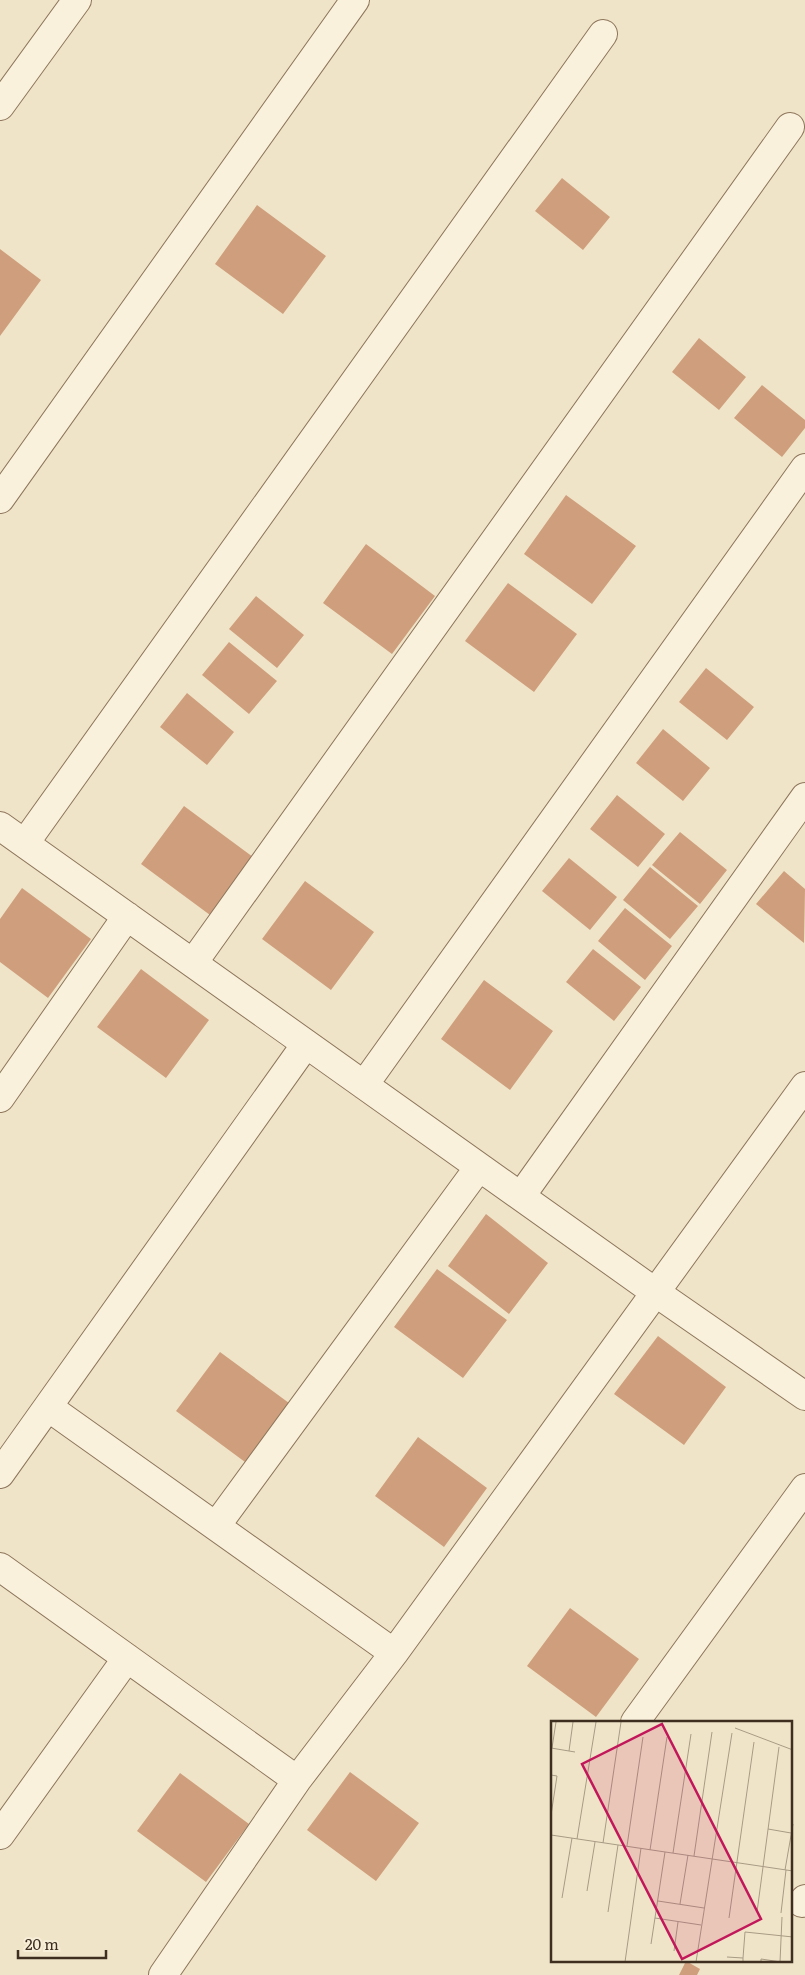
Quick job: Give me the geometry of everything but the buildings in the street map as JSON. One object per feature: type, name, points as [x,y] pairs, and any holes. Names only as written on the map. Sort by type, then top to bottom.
[{"type":"street","points":[[0,106],[77,0]]},
{"type":"street","points":[[0,499],[355,0]]},
{"type":"street","points":[[25,843],[603,34]]},
{"type":"street","points":[[193,963],[790,127]]},
{"type":"street","points":[[364,1085],[805,468]]},
{"type":"street","points":[[520,1196],[805,797]]},
{"type":"street","points":[[0,826],[655,1292],[805,1396]]},
{"type":"street","points":[[0,1098],[127,916]]},
{"type":"street","points":[[0,1474],[306,1044]]},
{"type":"street","points":[[163,1975],[298,1780],[394,1653],[805,1086]]},
{"type":"street","points":[[216,1526],[479,1167]]},
{"type":"street","points":[[48,1407],[394,1653]]},
{"type":"street","points":[[636,1721],[805,1488]]},
{"type":"street","points":[[0,1567],[298,1780]]},
{"type":"street","points":[[0,1835],[127,1658]]}]
